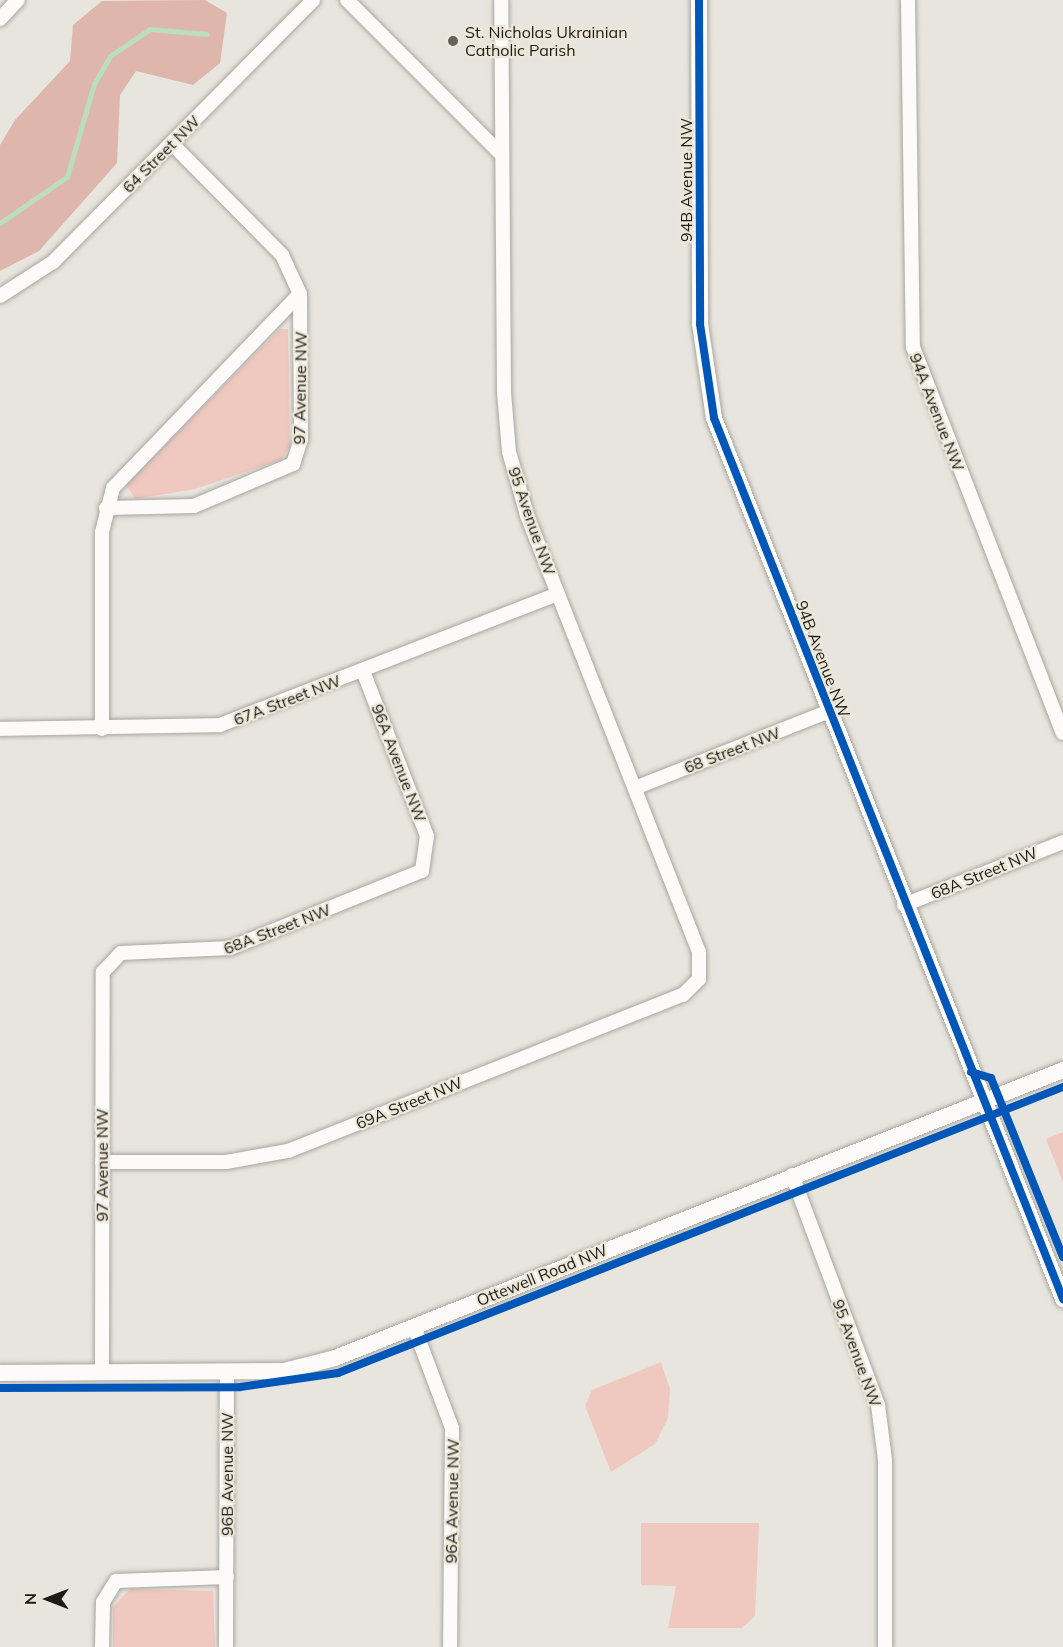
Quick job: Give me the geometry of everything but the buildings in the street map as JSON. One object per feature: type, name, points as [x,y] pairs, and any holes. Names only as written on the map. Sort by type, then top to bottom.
[{"type":"street","points":[[0,19],[18,0]]},
{"type":"street","name":"64 Street NW","points":[[0,296],[44,270],[313,0]]},
{"type":"street","points":[[347,0],[501,154]]},
{"type":"street","name":"95 Avenue NW","points":[[501,0],[506,431],[522,501],[699,952],[699,979]]},
{"type":"street","name":"94B Avenue NW","points":[[699,0],[700,324],[709,395],[904,905],[1063,1299]]},
{"type":"street","name":"94A Avenue NW","points":[[908,0],[913,347],[1063,733]]},
{"type":"street","name":"97 Avenue NW","points":[[106,508],[194,506],[293,464],[301,439],[300,294],[297,278],[282,255],[172,144]]},
{"type":"street","name":"97 Avenue NW","points":[[102,729],[106,508],[125,470],[300,294]]},
{"type":"street","name":"67A Street NW","points":[[0,729],[102,729],[220,725],[558,594]]},
{"type":"street","name":"96A Avenue NW","points":[[363,671],[427,836],[428,857]]},
{"type":"street","name":"68 Street NW","points":[[635,788],[829,711]]},
{"type":"street","name":"68A Street NW","points":[[904,905],[1063,842]]},
{"type":"street","name":"68A Street NW","points":[[111,959],[127,952],[230,948],[416,875],[428,857]]},
{"type":"street","name":"97 Avenue NW","points":[[102,1372],[102,979],[111,959]]},
{"type":"street","name":"69A Street NW","points":[[102,1162],[226,1162],[280,1153],[683,995],[699,979]]},
{"type":"street","name":"Ottewell Road NW","points":[[0,1373],[284,1371],[335,1358],[792,1175],[1063,1070]]},
{"type":"street","name":"95 Avenue NW","points":[[792,1175],[878,1406],[885,1460],[885,1647]]},
{"type":"street","name":"96A Avenue NW","points":[[414,1327],[452,1428],[450,1647]]},
{"type":"street","name":"96B Avenue NW","points":[[226,1647],[228,1371]]},
{"type":"street","points":[[102,1647],[103,1602],[116,1581],[226,1578]]},
{"type":"shaded area","points":[[205,0],[227,13],[220,63],[193,85],[136,71],[120,95],[117,163],[39,251],[0,271],[0,145],[15,120],[70,61],[73,25],[102,1]]},
{"type":"shaded area","points":[[280,329],[288,329],[290,446],[281,460],[195,489],[135,499],[126,485]]},
{"type":"shaded area","points":[[1063,1132],[1063,1182],[1046,1139]]},
{"type":"shaded area","points":[[661,1362],[670,1389],[668,1418],[655,1444],[611,1472],[585,1406],[592,1390]]},
{"type":"shaded area","points":[[641,1523],[759,1523],[755,1616],[742,1628],[668,1628],[676,1586],[641,1585]]},
{"type":"shaded area","points":[[130,1589],[213,1591],[215,1647],[113,1647],[113,1607]]},
{"type":"waterway","points":[[0,223],[67,177],[94,84],[110,56],[150,29],[207,34]]},
{"type":"cycle path","points":[[699,0],[700,324],[714,418],[1063,1299]]},
{"type":"cycle path","points":[[971,1072],[991,1078],[1063,1257]]},
{"type":"cycle path","points":[[0,1388],[240,1387],[338,1373],[1063,1087]]},
{"type":"place","name":"St. Nicholas Ukrainian Catholic Parish","points":[[453,41]]}]
